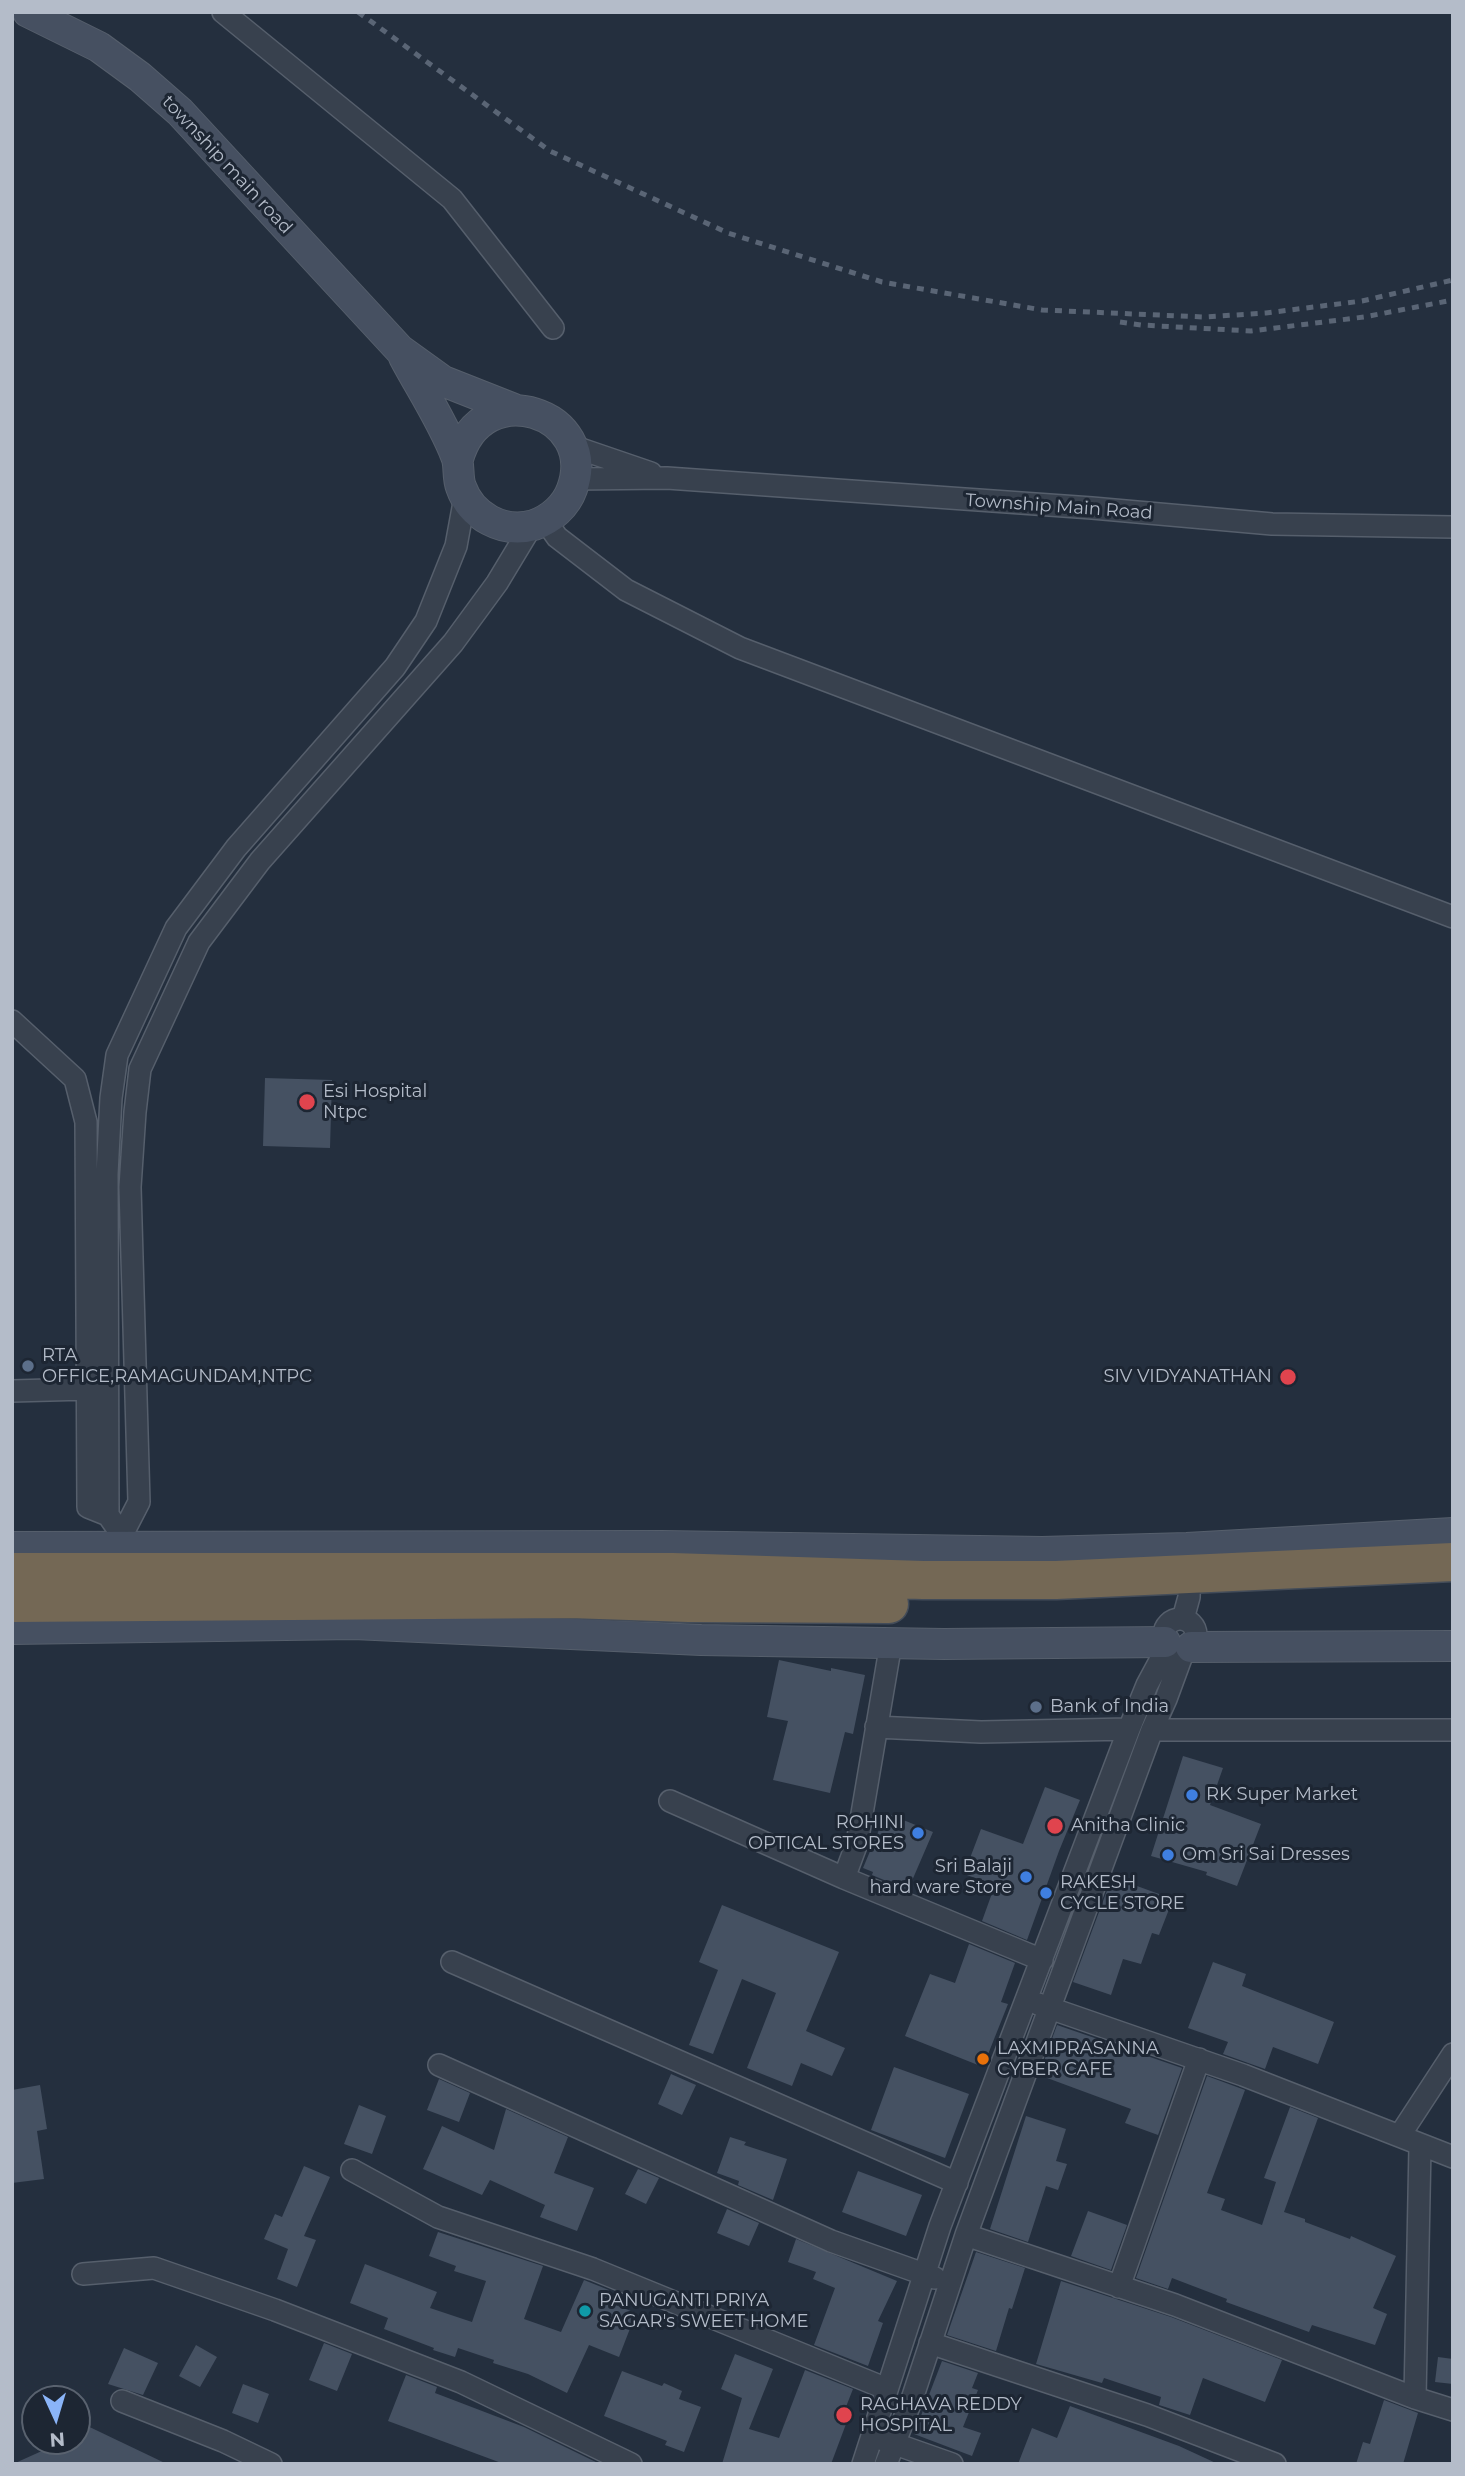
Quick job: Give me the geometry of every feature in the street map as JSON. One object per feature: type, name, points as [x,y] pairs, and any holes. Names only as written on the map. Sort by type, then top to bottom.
[{"type":"highway","points":[[1182,1615],[1453,1562]]},
{"type":"highway","points":[[12,1572],[124,1576],[675,1574],[832,1593],[1056,1580],[1182,1615],[1453,1587]]},
{"type":"highway","points":[[12,1603],[124,1576],[211,1613],[570,1599],[675,1574]]},
{"type":"street","points":[[223,12],[452,199],[553,328]]},
{"type":"street","name":"township main road","points":[[41,18],[99,47],[141,77],[180,112],[400,350],[443,381],[514,409],[540,414],[551,420],[561,429],[572,446]]},
{"type":"street","name":"township main road","points":[[400,350],[458,459],[460,485],[465,497]]},
{"type":"street","points":[[458,459],[468,434],[477,425],[488,416],[514,409]]},
{"type":"street","points":[[124,1576],[139,1502],[130,1187],[140,1069],[199,942],[260,861],[453,643],[538,523],[565,503],[575,479],[572,446]]},
{"type":"street","name":"Township Main Road","points":[[572,446],[667,478]]},
{"type":"street","name":"Township Main Road","points":[[575,479],[667,478],[1092,508],[1272,524],[1453,527]]},
{"type":"street","points":[[465,497],[482,516],[494,523],[520,527],[538,523]]},
{"type":"street","points":[[124,1576],[108,1515],[107,1174],[111,1098],[117,1055],[176,928],[236,848],[395,667],[426,621],[456,546],[465,497]]},
{"type":"street","points":[[538,523],[626,590],[740,648],[1453,917]]},
{"type":"street","points":[[12,1021],[75,1079],[86,1122],[88,1507],[108,1515]]},
{"type":"street","points":[[12,1391],[87,1388]]},
{"type":"street","points":[[675,1574],[832,1593],[891,1643],[1182,1615],[1453,1533]]},
{"type":"street","points":[[12,1547],[124,1576]]},
{"type":"street","points":[[12,1629],[124,1576]]},
{"type":"street","points":[[211,1613],[354,1624],[701,1640],[832,1593]]},
{"type":"street","points":[[1182,1615],[1453,1646]]},
{"type":"street","points":[[863,2464],[957,2183],[1129,1729],[1147,1685],[1182,1615]]},
{"type":"street","points":[[886,2464],[912,2399],[966,2235],[1152,1730],[1166,1699],[1182,1615]]},
{"type":"street","points":[[844,1878],[857,1843],[891,1643]]},
{"type":"street","points":[[876,1727],[981,1732],[1129,1729]]},
{"type":"street","points":[[1152,1730],[1453,1730]]},
{"type":"street","points":[[670,1801],[844,1878],[1042,1960]]},
{"type":"street","points":[[452,1962],[957,2183]]},
{"type":"street","points":[[1027,1999],[1049,2010],[1199,2059],[1453,2157]]},
{"type":"street","points":[[1400,2135],[1453,2054]]},
{"type":"street","points":[[1119,2287],[1199,2059]]},
{"type":"street","points":[[439,2065],[831,2241],[950,2284]]},
{"type":"street","points":[[1415,2399],[1420,2146]]},
{"type":"street","points":[[352,2169],[438,2217],[593,2269],[887,2389]]},
{"type":"street","points":[[966,2235],[1175,2305],[1415,2399],[1453,2410]]},
{"type":"street","points":[[83,2274],[154,2268],[251,2301],[461,2382],[631,2464]]},
{"type":"street","points":[[930,2343],[1147,2414],[1275,2464]]},
{"type":"street","points":[[122,2401],[223,2441],[271,2464]]},
{"type":"street","points":[[872,2437],[952,2464]]},
{"type":"building","points":[[265,1078],[332,1080],[330,1148],[263,1146]]},
{"type":"building","points":[[779,1660],[865,1675],[853,1734],[845,1732],[830,1793],[773,1780],[788,1721],[767,1717]]},
{"type":"building","points":[[1183,1756],[1223,1768],[1210,1805],[1261,1824],[1237,1886],[1206,1875],[1207,1872],[1151,1856]]},
{"type":"building","points":[[1045,1787],[1080,1800],[1027,1940],[982,1921],[995,1885],[964,1874],[981,1829],[1023,1844]]},
{"type":"building","points":[[886,1813],[933,1832],[908,1890],[872,1875],[873,1872],[863,1868]]},
{"type":"building","points":[[1112,1877],[1173,1899],[1159,1935],[1152,1933],[1141,1964],[1123,1959],[1111,1995],[1073,1982]]},
{"type":"building","points":[[722,1905],[839,1952],[806,2031],[845,2048],[832,2076],[801,2063],[792,2086],[747,2068],[776,1993],[742,1979],[713,2054],[689,2045],[718,1970],[699,1962]]},
{"type":"building","points":[[969,1944],[1015,1963],[1001,2002],[1008,2004],[983,2067],[905,2036],[930,1974],[955,1983]]},
{"type":"building","points":[[1213,1962],[1246,1974],[1242,1986],[1334,2022],[1318,2064],[1273,2047],[1265,2069],[1223,2054],[1228,2042],[1188,2028]]},
{"type":"building","points":[[1057,2025],[1182,2068],[1158,2135],[1125,2123],[1131,2109],[1039,2075]]},
{"type":"building","points":[[894,2067],[969,2094],[945,2158],[871,2130]]},
{"type":"building","points":[[671,2074],[696,2085],[682,2115],[658,2104]]},
{"type":"building","points":[[1207,2076],[1245,2090],[1207,2193],[1225,2199],[1221,2210],[1262,2225],[1276,2182],[1264,2178],[1290,2107],[1318,2118],[1284,2212],[1350,2239],[1351,2236],[1396,2256],[1373,2308],[1387,2314],[1375,2345],[1312,2325],[1309,2332],[1226,2302],[1227,2299],[1172,2278],[1168,2289],[1136,2278]]},
{"type":"building","points":[[439,2079],[470,2093],[459,2122],[427,2110]]},
{"type":"building","points":[[40,2085],[47,2129],[37,2131],[44,2179],[12,2183],[12,2090]]},
{"type":"building","points":[[359,2105],[386,2116],[372,2154],[344,2144]]},
{"type":"building","points":[[506,2109],[568,2137],[554,2173],[594,2188],[577,2231],[540,2217],[545,2205],[490,2180],[482,2195],[423,2169],[442,2126],[494,2150]]},
{"type":"building","points":[[1026,2116],[1066,2129],[1056,2161],[1067,2164],[1058,2190],[1046,2186],[1028,2242],[990,2229]]},
{"type":"building","points":[[730,2137],[746,2142],[744,2145],[787,2159],[773,2200],[738,2185],[739,2181],[717,2173]]},
{"type":"building","points":[[304,2166],[330,2177],[304,2236],[316,2240],[297,2287],[277,2279],[288,2249],[264,2239],[275,2214],[282,2217]]},
{"type":"building","points":[[638,2169],[659,2178],[646,2204],[625,2194]]},
{"type":"building","points":[[858,2171],[922,2195],[906,2236],[842,2212]]},
{"type":"building","points":[[727,2209],[759,2223],[749,2246],[717,2233]]},
{"type":"building","points":[[1088,2211],[1127,2225],[1111,2270],[1071,2256]]},
{"type":"building","points":[[438,2232],[543,2266],[524,2319],[561,2332],[584,2280],[609,2290],[605,2301],[636,2313],[619,2357],[589,2345],[567,2393],[528,2374],[458,2348],[455,2357],[433,2350],[434,2348],[384,2329],[388,2318],[350,2303],[365,2264],[437,2292],[430,2308],[472,2322],[486,2281],[454,2271],[456,2266],[429,2256]]},
{"type":"building","points":[[796,2239],[897,2281],[878,2321],[883,2323],[868,2366],[814,2345],[835,2288],[813,2279],[816,2272],[788,2262]]},
{"type":"building","points":[[976,2252],[1025,2268],[996,2351],[947,2335]]},
{"type":"building","points":[[1061,2281],[1171,2317],[1282,2360],[1265,2402],[1203,2378],[1190,2415],[1159,2405],[1161,2397],[1104,2378],[1102,2383],[1036,2364]]},
{"type":"building","points":[[324,2343],[352,2354],[337,2391],[309,2380]]},
{"type":"building","points":[[196,2345],[217,2357],[200,2387],[179,2376]]},
{"type":"building","points":[[124,2348],[158,2363],[143,2395],[108,2384]]},
{"type":"building","points":[[735,2354],[773,2369],[749,2429],[779,2438],[805,2370],[853,2389],[840,2422],[846,2424],[831,2464],[722,2464],[742,2398],[721,2389]]},
{"type":"building","points":[[1438,2357],[1453,2359],[1453,2384],[1435,2382]]},
{"type":"building","points":[[942,2361],[978,2373],[972,2388],[978,2390],[963,2427],[981,2433],[972,2456],[914,2434]]},
{"type":"building","points":[[622,2371],[682,2391],[679,2399],[701,2407],[684,2452],[665,2445],[667,2441],[604,2416]]},
{"type":"building","points":[[406,2375],[437,2387],[435,2393],[524,2427],[600,2464],[504,2464],[388,2421]]},
{"type":"building","points":[[243,2384],[269,2394],[258,2423],[232,2413]]},
{"type":"building","points":[[1384,2400],[1418,2413],[1403,2464],[1356,2464],[1363,2442],[1370,2444]]},
{"type":"building","points":[[1070,2406],[1179,2446],[1218,2464],[1018,2464],[1032,2428],[1057,2438]]},
{"type":"building","points":[[91,2428],[167,2464],[13,2464],[33,2455],[91,2455]]},
{"type":"railway","points":[[358,12],[550,151],[728,233],[882,282],[1042,310],[1204,317],[1266,313],[1362,301],[1453,280]]},
{"type":"railway","points":[[1120,322],[1251,331],[1364,317],[1453,300]]},
{"type":"place","name":"Esi Hospital Ntpc","points":[[307,1102]]},
{"type":"place","name":"RTA OFFICE,RAMAGUNDAM,NTPC","points":[[28,1366]]},
{"type":"place","name":"SIV VIDYANATHAN","points":[[1288,1377]]},
{"type":"place","name":"Bank of India","points":[[1036,1707]]},
{"type":"place","name":"RK Super Market","points":[[1192,1795]]},
{"type":"place","name":"Anitha Clinic","points":[[1055,1826]]},
{"type":"place","name":"ROHINI OPTICAL STORES","points":[[918,1833]]},
{"type":"place","name":"Om Sri Sai Dresses","points":[[1168,1855]]},
{"type":"place","name":"Sri Balaji hard ware Store","points":[[1026,1877]]},
{"type":"place","name":"RAKESH CYCLE STORE","points":[[1046,1893]]},
{"type":"place","name":"LAXMIPRASANNA CYBER CAFE","points":[[983,2059]]},
{"type":"place","name":"PANUGANTI PRIYA SAGAR's SWEET HOME","points":[[585,2311]]},
{"type":"place","name":"RAGHAVA REDDY HOSPITAL","points":[[844,2415]]}]
